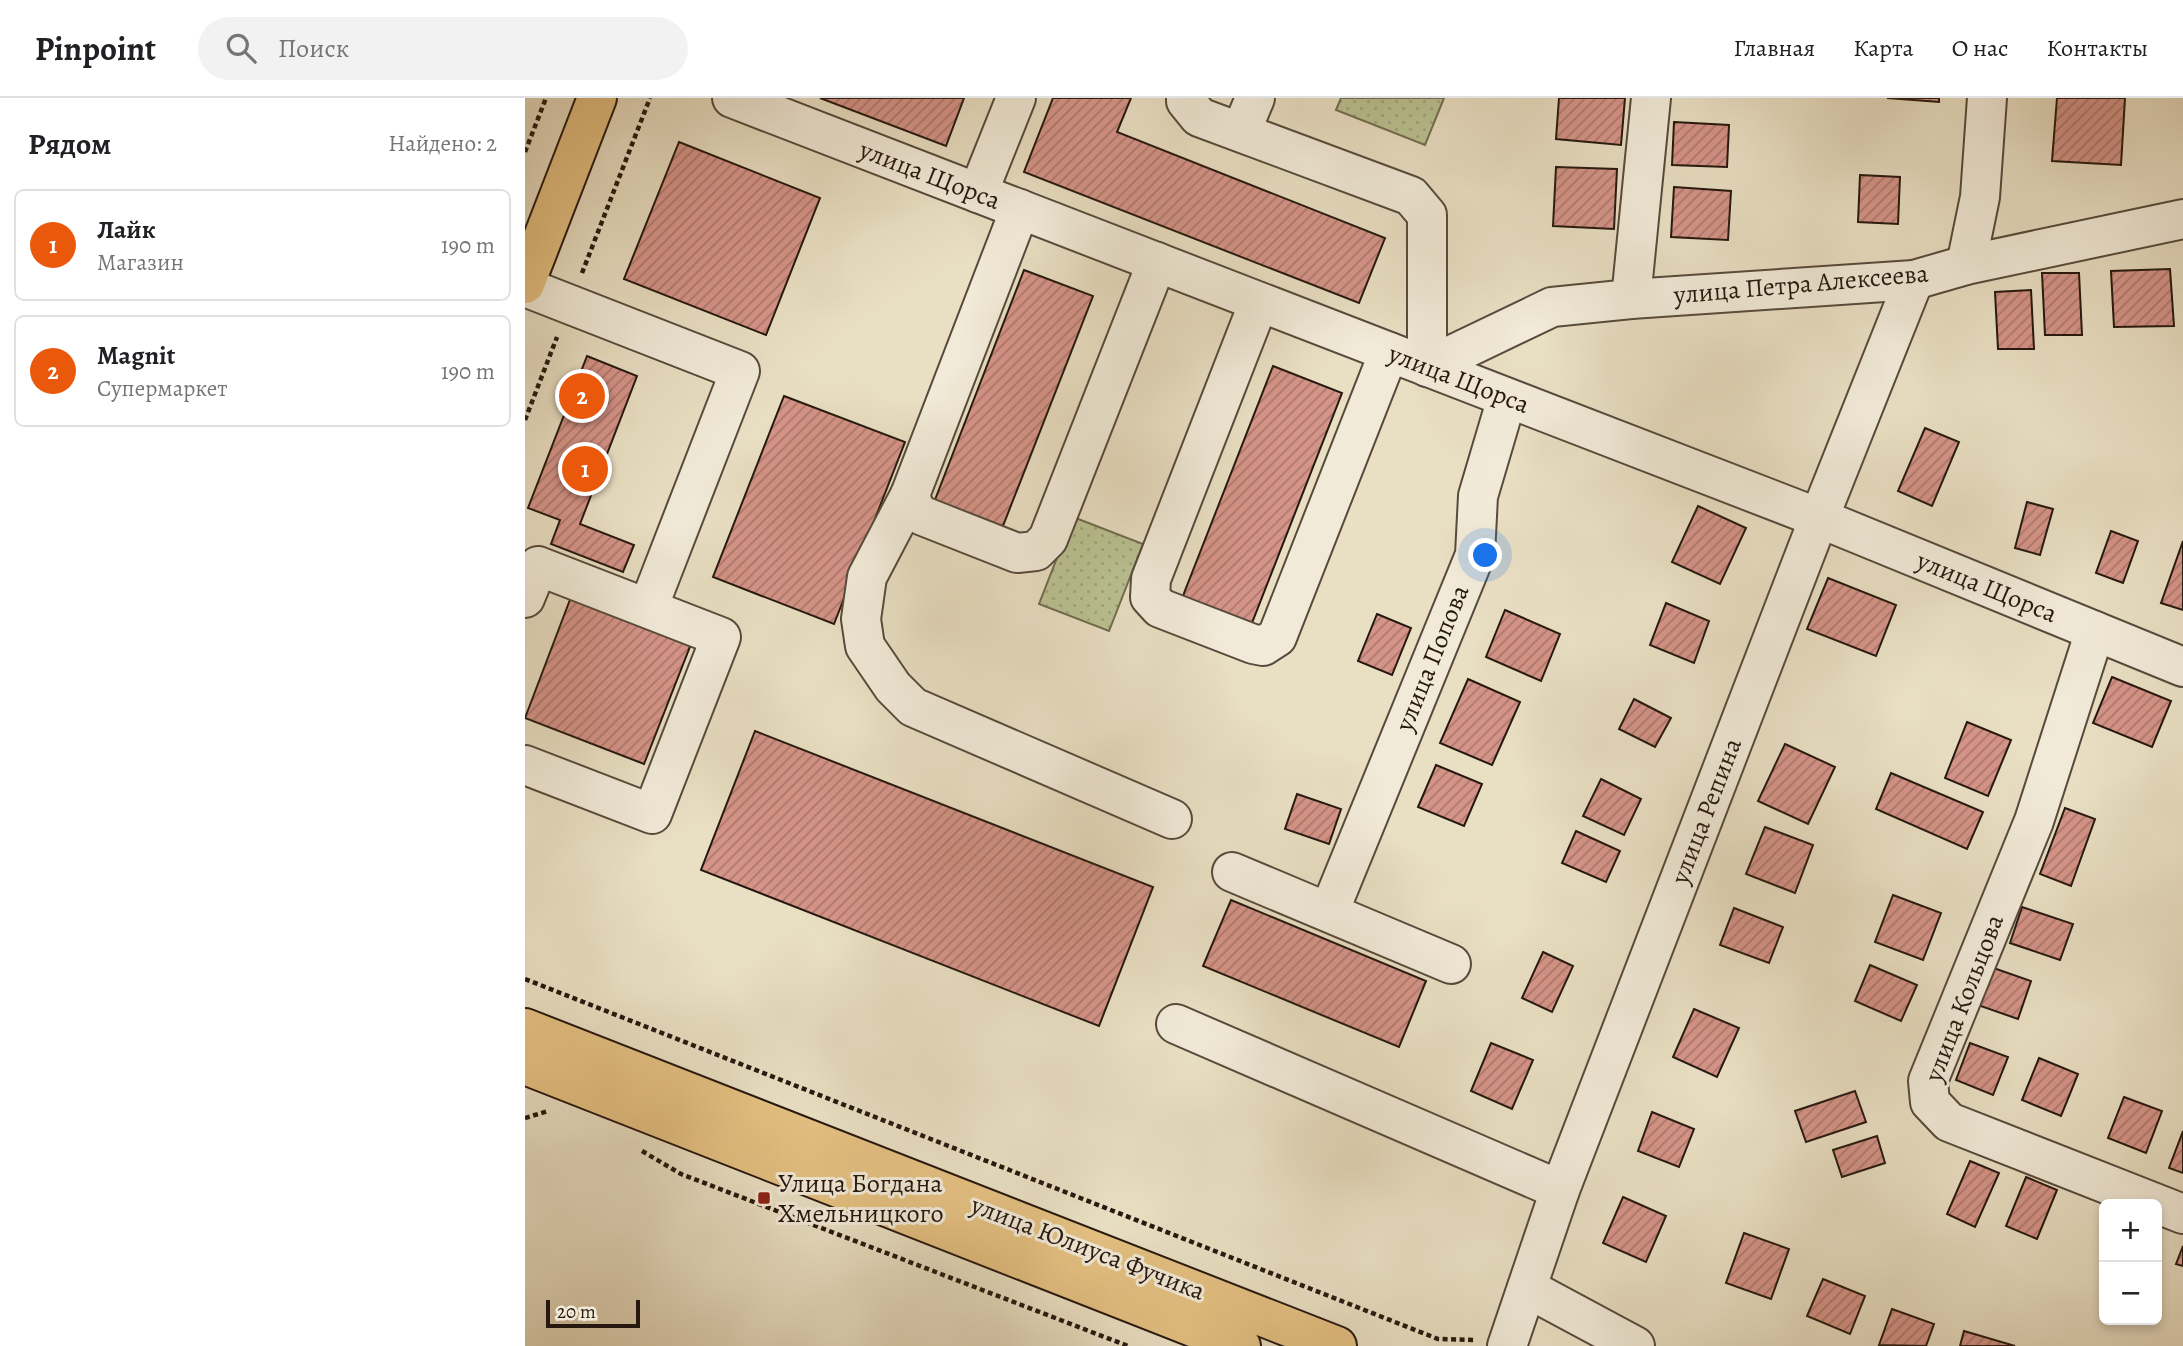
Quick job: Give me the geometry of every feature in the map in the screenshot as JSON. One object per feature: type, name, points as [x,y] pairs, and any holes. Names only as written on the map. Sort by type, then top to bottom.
[{"type":"main road","points":[[525,286],[597,98]]},
{"type":"main road","name":"улица Юлиуса Фучика","points":[[525,1027],[1338,1346]]},
{"type":"main road","name":"улица Юлиуса Фучика","points":[[525,1065],[1241,1346]]},
{"type":"street","name":"улица Щорса","points":[[732,98],[1819,518],[2183,667]]},
{"type":"street","points":[[978,193],[1016,98]]},
{"type":"street","points":[[1186,98],[1199,117],[1248,115],[1411,196],[1427,215],[1427,367]]},
{"type":"street","points":[[1631,299],[1651,98]]},
{"type":"street","points":[[1966,265],[1980,197],[1987,98]]},
{"type":"street","points":[[1020,209],[910,495],[867,578],[861,620],[865,646],[893,687],[913,707],[1172,819]]},
{"type":"street","name":"улица Петра Алексеева","points":[[1427,367],[1552,307],[1631,299],[1914,280],[1966,265],[2183,219]]},
{"type":"street","points":[[910,495],[915,510],[923,516],[1017,553],[1036,551],[1044,545],[1157,262]]},
{"type":"street","name":"улица Репина","points":[[1492,1343],[1527,1288],[1560,1190],[1819,518],[1914,280]]},
{"type":"street","points":[[525,286],[740,371],[648,608]]},
{"type":"street","points":[[1259,302],[1151,579],[1150,597],[1160,608],[1253,644],[1263,646],[1277,637],[1389,352]]},
{"type":"street","name":"улица Попова","points":[[1329,912],[1475,555],[1478,496],[1507,398]]},
{"type":"street","points":[[525,765],[652,814],[721,637],[648,608],[529,575]]},
{"type":"street","name":"улица Кольцова","points":[[2095,631],[2033,821],[1928,1081],[1930,1102],[1949,1122],[2183,1214]]},
{"type":"street","points":[[1232,872],[1451,964]]},
{"type":"street","points":[[1177,1024],[1560,1190]]},
{"type":"street","points":[[1527,1288],[1635,1346]]},
{"type":"path","points":[[525,152],[546,98]]},
{"type":"path","points":[[525,420],[650,98]]},
{"type":"path","points":[[525,979],[1438,1339],[1492,1343]]},
{"type":"path","points":[[525,1118],[553,1109],[544,1105]]},
{"type":"path","points":[[638,1149],[681,1174],[1128,1346]]},
{"type":"green space","points":[[1341,98],[1444,98],[1425,145],[1336,110]]},
{"type":"green space","points":[[1073,517],[1143,544],[1109,631],[1039,604]]},
{"type":"building","points":[[820,98],[964,98],[946,146]]},
{"type":"building","points":[[1053,98],[1131,98],[1117,132],[1385,238],[1359,303],[1024,172]]},
{"type":"building","points":[[1559,98],[1625,98],[1621,145],[1556,139]]},
{"type":"building","points":[[1887,98],[1939,98],[1939,102]]},
{"type":"building","points":[[2057,98],[2125,98],[2121,165],[2052,161]]},
{"type":"building","points":[[1674,122],[1729,125],[1727,167],[1672,165]]},
{"type":"building","points":[[679,142],[820,198],[766,335],[624,279]]},
{"type":"building","points":[[1556,167],[1617,169],[1614,229],[1553,226]]},
{"type":"building","points":[[1860,175],[1900,177],[1898,224],[1858,222]]},
{"type":"building","points":[[1674,187],[1731,191],[1728,240],[1671,237]]},
{"type":"building","points":[[2170,269],[2174,326],[2114,327],[2111,271]]},
{"type":"building","points":[[1024,270],[1093,296],[1001,531],[933,505]]},
{"type":"building","points":[[2042,273],[2079,273],[2082,335],[2045,335]]},
{"type":"building","points":[[2031,290],[2034,349],[1998,349],[1995,292]]},
{"type":"building","points":[[587,356],[637,376],[580,524],[634,545],[623,572],[551,544],[560,520],[528,508]]},
{"type":"building","points":[[1273,366],[1342,393],[1250,628],[1181,601]]},
{"type":"building","points":[[784,396],[905,442],[834,624],[713,577]]},
{"type":"building","points":[[1925,428],[1959,442],[1932,506],[1898,491]]},
{"type":"building","points":[[2027,502],[2053,509],[2040,555],[2015,548]]},
{"type":"building","points":[[1698,506],[1746,528],[1720,584],[1672,562]]},
{"type":"building","points":[[2111,531],[2138,541],[2123,583],[2096,573]]},
{"type":"building","points":[[2183,541],[2183,610],[2161,603]]},
{"type":"building","points":[[1828,578],[1896,605],[1876,656],[1807,629]]},
{"type":"building","points":[[571,597],[691,644],[644,764],[525,718]]},
{"type":"building","points":[[1666,603],[1709,621],[1694,663],[1650,645]]},
{"type":"building","points":[[1505,610],[1560,634],[1541,681],[1486,657]]},
{"type":"building","points":[[1377,614],[1411,628],[1392,675],[1358,661]]},
{"type":"building","points":[[2112,677],[2171,701],[2152,747],[2093,723]]},
{"type":"building","points":[[1468,679],[1520,702],[1492,765],[1440,743]]},
{"type":"building","points":[[1634,699],[1671,718],[1655,747],[1619,729]]},
{"type":"building","points":[[1967,722],[2011,740],[1988,796],[1945,778]]},
{"type":"building","points":[[755,731],[1153,887],[1099,1026],[701,870]]},
{"type":"building","points":[[1785,744],[1835,767],[1808,824],[1758,801]]},
{"type":"building","points":[[1436,765],[1482,784],[1464,826],[1418,807]]},
{"type":"building","points":[[1891,773],[1983,812],[1967,849],[1876,809]]},
{"type":"building","points":[[1601,779],[1641,799],[1624,835],[1583,816]]},
{"type":"building","points":[[1297,794],[1341,809],[1329,844],[1285,829]]},
{"type":"building","points":[[2065,808],[2095,819],[2071,886],[2040,874]]},
{"type":"building","points":[[1765,827],[1813,845],[1795,893],[1746,874]]},
{"type":"building","points":[[1576,831],[1620,851],[1606,882],[1562,863]]},
{"type":"building","points":[[1893,895],[1941,913],[1923,960],[1875,942]]},
{"type":"building","points":[[1231,900],[1426,981],[1399,1047],[1203,966]]},
{"type":"building","points":[[2022,907],[2073,924],[2060,960],[2010,943]]},
{"type":"building","points":[[1734,908],[1783,927],[1769,963],[1720,945]]},
{"type":"building","points":[[1543,952],[1573,966],[1552,1012],[1522,998]]},
{"type":"building","points":[[1870,965],[1917,985],[1901,1021],[1855,1001]]},
{"type":"building","points":[[1985,965],[2031,981],[2018,1019],[1972,1003]]},
{"type":"building","points":[[1694,1009],[1739,1028],[1717,1077],[1673,1057]]},
{"type":"building","points":[[1491,1043],[1533,1060],[1512,1109],[1471,1091]]},
{"type":"building","points":[[1970,1043],[2008,1057],[1993,1095],[1956,1080]]},
{"type":"building","points":[[2039,1058],[2078,1074],[2061,1116],[2022,1100]]},
{"type":"building","points":[[1855,1091],[1866,1122],[1806,1142],[1795,1111]]},
{"type":"building","points":[[2124,1097],[2162,1111],[2146,1153],[2108,1138]]},
{"type":"building","points":[[1652,1112],[1694,1129],[1679,1167],[1638,1151]]},
{"type":"building","points":[[2183,1131],[2183,1173],[2169,1168]]},
{"type":"building","points":[[1877,1136],[1885,1163],[1842,1177],[1833,1150]]},
{"type":"building","points":[[1970,1161],[1999,1173],[1975,1227],[1947,1214]]},
{"type":"building","points":[[2026,1177],[2057,1190],[2037,1239],[2006,1226]]},
{"type":"building","points":[[1623,1197],[1666,1216],[1646,1262],[1603,1243]]},
{"type":"building","points":[[1744,1233],[1789,1249],[1771,1299],[1726,1283]]},
{"type":"building","points":[[2183,1246],[2183,1266],[2176,1264]]},
{"type":"building","points":[[1823,1279],[1865,1296],[1850,1334],[1807,1316]]},
{"type":"building","points":[[1892,1309],[1934,1324],[1926,1346],[1879,1345]]},
{"type":"building","points":[[1964,1331],[2015,1346],[1960,1346]]},
{"type":"place","name":"Magnit","points":[[582,396]]},
{"type":"place","name":"Лайк","points":[[585,469]]},
{"type":"place","name":"Улица Богдана Хмельницкого","points":[[764,1198]]}]
